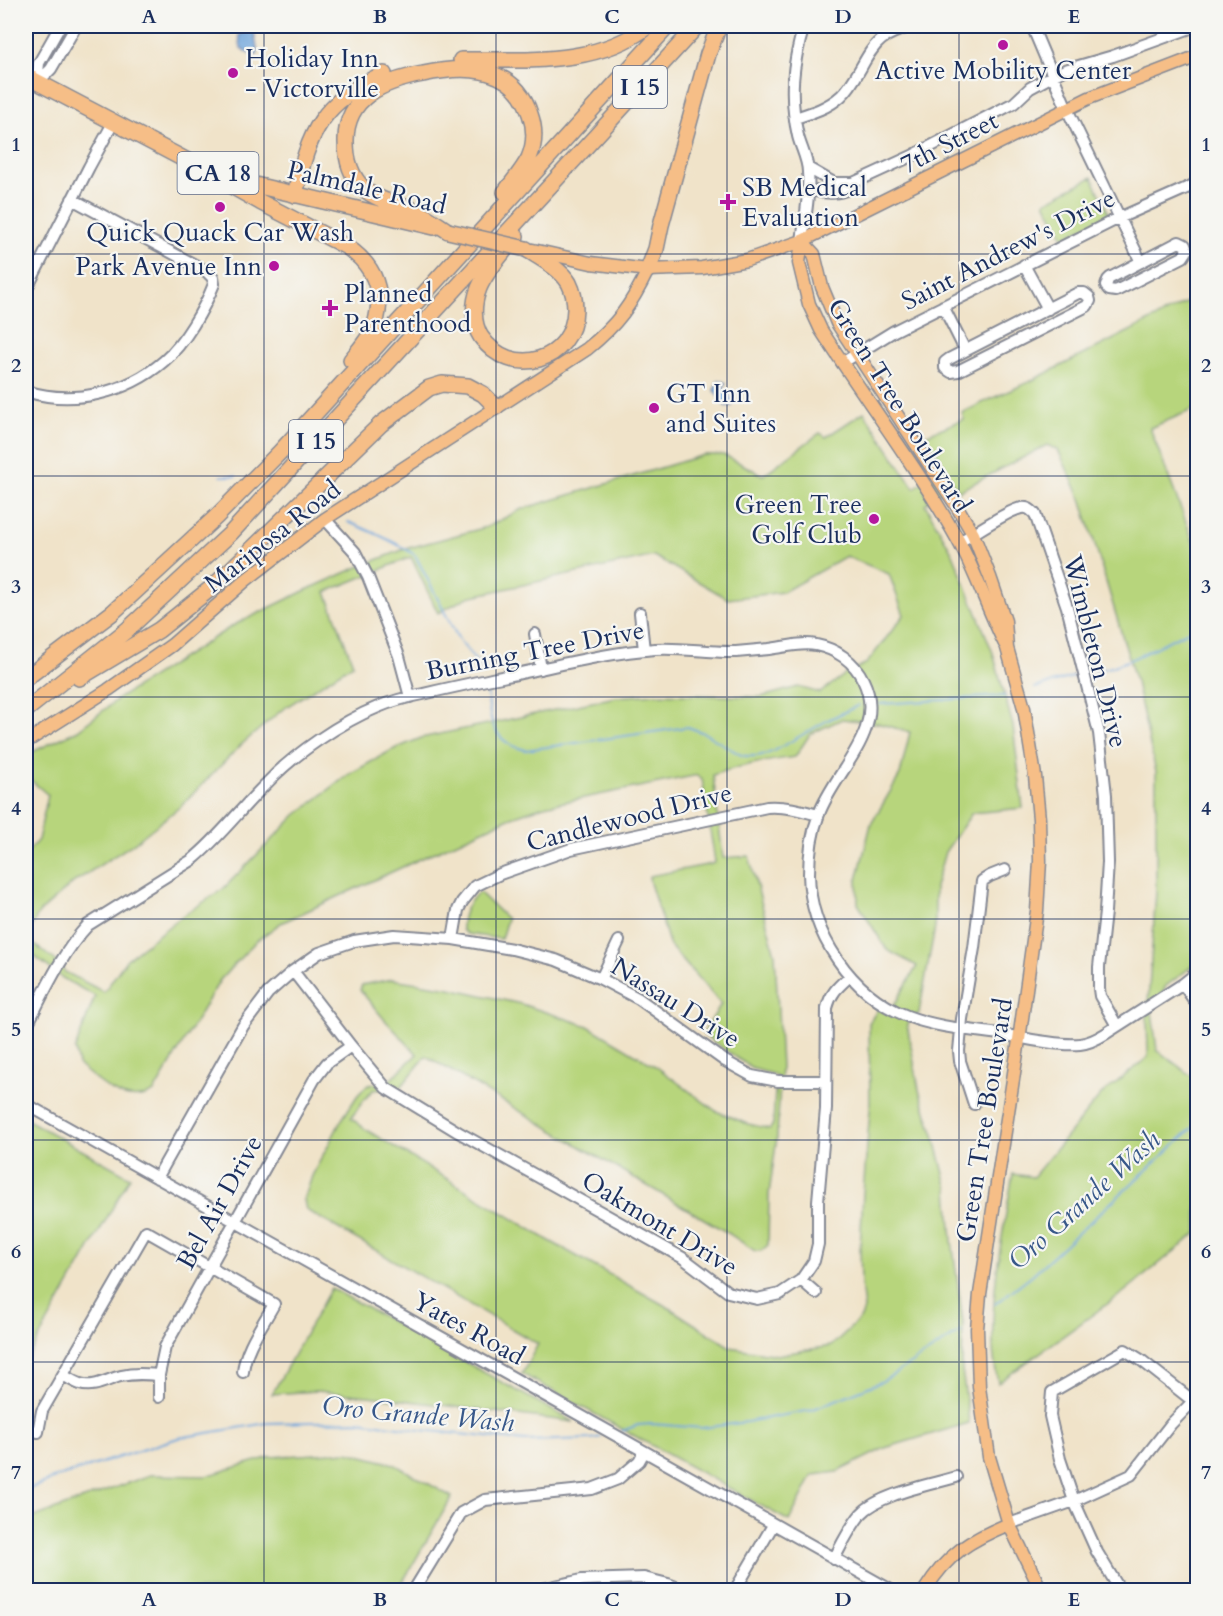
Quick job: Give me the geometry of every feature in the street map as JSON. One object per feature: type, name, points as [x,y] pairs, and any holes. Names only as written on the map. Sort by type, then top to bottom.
[{"type":"highway","name":"CA 18","points":[[295,195],[308,144],[320,123],[339,101],[363,84],[399,69],[432,62],[583,55],[615,45],[648,26]]},
{"type":"highway","name":"I 15","points":[[26,678],[112,613],[216,517],[280,452],[668,26]]},
{"type":"highway","name":"I 15","points":[[26,710],[127,630],[231,532],[697,26]]},
{"type":"highway","points":[[648,270],[656,249],[708,54],[719,26]]},
{"type":"highway","points":[[447,268],[523,168],[532,146],[531,116],[521,96],[505,80],[483,70],[441,70],[407,77],[380,86],[357,105],[346,131],[349,165],[364,189],[416,211],[448,231]]},
{"type":"highway","name":"Palmdale Road","points":[[31,79],[197,166],[247,183],[526,249]]},
{"type":"highway","points":[[526,249],[562,274],[571,288],[575,306],[573,328],[559,348],[539,360],[526,361],[510,359],[486,344],[479,333],[475,319],[474,306],[478,290],[484,278],[584,148]]},
{"type":"highway","points":[[197,166],[346,247],[368,265],[375,277],[379,305],[374,328],[280,452]]},
{"type":"highway","points":[[26,710],[159,630],[215,585],[381,424],[429,388],[442,384],[468,386],[483,394],[496,407]]},
{"type":"main road","name":"7th Street","points":[[648,270],[724,265],[747,260],[802,241],[1067,109],[1197,56]]},
{"type":"main road","name":"Green Tree Boulevard","points":[[802,241],[814,254],[822,287],[837,323],[973,534],[1005,621],[1008,648],[1024,708],[1039,819],[1040,861],[1037,911],[980,1294],[977,1329],[979,1388],[989,1457],[1008,1524],[1041,1590]]},
{"type":"main road","name":"Green Tree Boulevard","points":[[802,241],[799,263],[809,304],[820,330],[928,490],[959,542],[993,620],[1008,648]]},
{"type":"main road","name":"Palmdale Road","points":[[526,249],[591,263],[648,270]]},
{"type":"main road","name":"Mariposa Road","points":[[26,742],[108,690],[172,645],[246,580],[325,519],[565,364],[608,332],[624,313],[648,270]]},
{"type":"main road","points":[[925,1590],[948,1560],[974,1540],[1008,1524]]},
{"type":"street","points":[[31,79],[60,26]]},
{"type":"street","points":[[31,79],[51,69],[76,26]]},
{"type":"street","points":[[802,241],[809,190],[808,168],[799,138],[792,96],[796,49],[804,26]]},
{"type":"street","points":[[795,118],[818,110],[837,99],[849,88],[877,44],[889,34],[912,26]]},
{"type":"street","points":[[1032,26],[1067,109],[1141,262]]},
{"type":"street","points":[[808,168],[834,183],[853,183],[914,155],[1005,108],[1030,88],[1065,70],[1113,56],[1196,26]]},
{"type":"street","points":[[26,290],[113,123]]},
{"type":"street","points":[[809,190],[828,194],[841,192],[851,188],[853,183]]},
{"type":"street","name":"Saint Andrew's Drive","points":[[842,363],[894,331],[943,306],[1119,218],[1197,183]]},
{"type":"street","points":[[26,392],[53,397],[95,394],[120,387],[148,373],[165,360],[187,335],[214,284],[211,274],[72,199]]},
{"type":"street","points":[[1177,243],[1183,244],[1188,251],[1183,257],[1116,291],[1109,291],[1106,286],[1108,280],[1141,262],[1177,243]]},
{"type":"street","points":[[1024,265],[1048,309]]},
{"type":"street","points":[[1078,293],[1087,294],[1090,299],[1087,306],[954,373],[945,368],[947,360],[965,350],[1078,293]]},
{"type":"street","points":[[943,306],[965,350]]},
{"type":"street","name":"Wimbleton Drive","points":[[959,542],[1013,511],[1023,508],[1030,509],[1035,514],[1067,607],[1098,733],[1105,784],[1108,862],[1098,989],[1117,1026]]},
{"type":"street","points":[[325,519],[355,552],[368,578],[399,656],[410,697]]},
{"type":"street","points":[[640,613],[644,650]]},
{"type":"street","points":[[535,634],[541,669]]},
{"type":"street","name":"Burning Tree Drive","points":[[26,1028],[72,944],[88,925],[192,860],[206,849],[285,765],[350,721],[379,706],[410,697],[628,651],[644,650],[732,652],[813,644],[829,648],[850,662],[863,680],[869,696],[868,723],[864,736],[818,815],[811,846],[809,878],[814,908],[827,942],[850,976],[868,993],[897,1012],[923,1021],[961,1029],[1080,1044],[1091,1041],[1117,1026],[1183,984],[1197,972]]},
{"type":"street","name":"Candlewood Drive","points":[[453,939],[458,910],[475,886],[552,855],[767,807],[796,808],[818,815]]},
{"type":"street","points":[[974,1104],[960,1062],[961,1029],[982,881],[1005,870]]},
{"type":"street","name":"Nassau Drive","points":[[157,1178],[243,1026],[268,993],[293,971],[319,953],[354,941],[394,935],[453,939],[512,949],[556,960],[601,979],[639,999],[725,1061],[752,1076],[778,1081],[826,1081]]},
{"type":"street","points":[[601,979],[619,941]]},
{"type":"street","name":"Oakmont Drive","points":[[293,971],[386,1088],[458,1132],[683,1258],[728,1292],[757,1299],[780,1294],[801,1280]]},
{"type":"street","points":[[816,1293],[801,1280],[814,1261],[818,1244],[818,1201],[825,1137],[827,1008],[829,998],[835,989],[850,976]]},
{"type":"street","points":[[1183,984],[1197,1006]]},
{"type":"street","points":[[26,1001],[36,1008]]},
{"type":"street","name":"Bel Air Drive","points":[[159,1397],[159,1375],[165,1347],[209,1266],[314,1080],[327,1063],[351,1046]]},
{"type":"street","name":"Yates Road","points":[[26,1104],[891,1590]]},
{"type":"street","points":[[38,1432],[42,1411],[146,1231],[274,1304],[249,1348],[243,1372]]},
{"type":"street","points":[[1008,1524],[1074,1501],[1131,1475],[1171,1424],[1195,1398],[1125,1350],[1052,1392],[1050,1416],[1060,1459],[1074,1501],[1097,1552],[1120,1590]]},
{"type":"street","points":[[63,1375],[79,1384],[87,1385],[139,1373],[159,1375]]},
{"type":"street","points":[[414,1590],[461,1513],[485,1500],[592,1489],[618,1479],[639,1461],[644,1452]]},
{"type":"street","points":[[834,1559],[855,1522],[869,1507],[898,1494],[956,1477]]},
{"type":"street","points":[[735,1590],[773,1525]]},
{"type":"street","points":[[537,1590],[582,1580],[644,1578],[684,1590]]},
{"type":"green space","points":[[1092,177],[1109,214],[1064,238],[1045,202]]},
{"type":"green space","points":[[1197,297],[1197,408],[1150,428],[1197,551],[1197,960],[1166,986],[1152,1012],[1157,1050],[1197,1080],[1197,1233],[1124,1292],[998,1383],[993,1351],[994,1303],[998,1260],[1013,1174],[1033,1177],[1101,1095],[1148,1057],[1147,1016],[1156,892],[1156,772],[1136,682],[1082,501],[1058,450],[1047,445],[959,491],[953,483],[925,504],[953,554],[993,653],[1013,726],[1023,808],[972,813],[945,852],[935,887],[935,927],[919,1013],[907,1024],[919,1090],[948,1189],[952,1241],[963,1322],[962,1369],[969,1423],[885,1448],[837,1472],[813,1475],[789,1521],[522,1374],[538,1344],[306,1210],[304,1200],[312,1176],[357,1096],[366,1086],[390,1080],[417,1054],[360,990],[362,985],[392,979],[450,988],[521,1004],[588,1026],[657,1067],[716,1111],[748,1124],[770,1129],[773,1124],[776,1075],[754,1069],[703,1034],[721,1004],[670,946],[650,883],[649,876],[715,862],[702,779],[698,775],[544,806],[509,818],[281,923],[256,941],[220,980],[154,1092],[140,1097],[123,1096],[78,1065],[75,1049],[95,996],[64,979],[26,950],[26,939],[54,959],[65,972],[104,992],[127,959],[181,917],[223,889],[296,815],[348,775],[392,750],[421,738],[616,697],[655,694],[761,697],[798,687],[820,693],[847,673],[867,663],[904,615],[889,574],[846,556],[783,592],[728,599],[654,556],[468,597],[438,613],[411,557],[326,592],[353,664],[283,709],[241,745],[181,806],[133,844],[74,882],[39,913],[26,937],[26,854],[38,840],[48,795],[26,776],[26,755],[78,730],[119,698],[234,625],[304,591],[405,549],[487,527],[522,509],[704,455],[724,455],[763,475],[820,433],[826,437],[864,412],[914,488],[945,467],[925,435],[964,419],[962,413],[1029,382]],"holes":[[[842,719],[877,723],[910,732],[900,775],[871,824],[857,880],[858,904],[887,950],[917,966],[889,1014],[878,1009],[869,1023],[870,1110],[860,1248],[864,1309],[861,1318],[831,1346],[777,1355],[730,1347],[671,1309],[548,1240],[368,1131],[351,1118],[373,1090],[401,1087],[426,1056],[755,1251],[761,1251],[768,1245],[769,1194],[777,1137],[781,1066],[775,954],[749,856],[723,858],[713,775],[743,766],[795,757],[810,734]]]},
{"type":"green space","points":[[479,892],[507,919],[501,939],[467,934],[462,930],[466,909]]},
{"type":"green space","points":[[26,1119],[130,1177],[26,1361]]},
{"type":"green space","points":[[331,1288],[574,1422],[317,1391],[272,1394]]},
{"type":"green space","points":[[347,1452],[394,1464],[452,1497],[398,1590],[26,1590],[26,1520],[150,1475],[206,1476],[270,1457]]},
{"type":"water","points":[[246,26],[253,26],[257,55],[253,56],[241,48],[239,35],[245,33]]},
{"type":"water","points":[[719,380],[726,383],[723,388],[732,399],[732,406],[725,406],[714,390]]},
{"type":"waterway","points":[[221,476],[236,476]]},
{"type":"waterway","points":[[348,522],[399,545],[415,555],[459,640],[483,670]]},
{"type":"waterway","points":[[1095,671],[1135,658],[1198,627]]},
{"type":"waterway","points":[[1035,688],[1076,676]]},
{"type":"waterway","points":[[487,689],[491,720],[499,736],[514,747],[526,750],[688,727],[704,733],[741,755],[759,756],[776,750],[859,705]]},
{"type":"waterway","points":[[880,704],[1005,696]]},
{"type":"waterway","name":"Oro Grande Wash","points":[[995,1304],[1032,1275],[1198,1123]]},
{"type":"waterway","name":"Oro Grande Wash","points":[[622,1431],[638,1425],[652,1424],[702,1428],[811,1410],[883,1381],[962,1331]]},
{"type":"waterway","name":"Oro Grande Wash","points":[[26,1490],[58,1477],[178,1438],[267,1423],[359,1421],[525,1441],[601,1437]]},
{"type":"place","name":"Active Mobility Center","points":[[1003,45]]},
{"type":"place","name":"Holiday Inn - Victorville","points":[[233,73]]},
{"type":"place","name":"SB Medical Evaluation","points":[[728,202]]},
{"type":"place","name":"Quick Quack Car Wash","points":[[220,207]]},
{"type":"place","name":"Park Avenue Inn","points":[[274,266]]},
{"type":"place","name":"Planned Parenthood","points":[[330,308]]},
{"type":"place","name":"GT Inn and Suites","points":[[654,408]]},
{"type":"place","name":"Green Tree Golf Club","points":[[874,519]]}]
